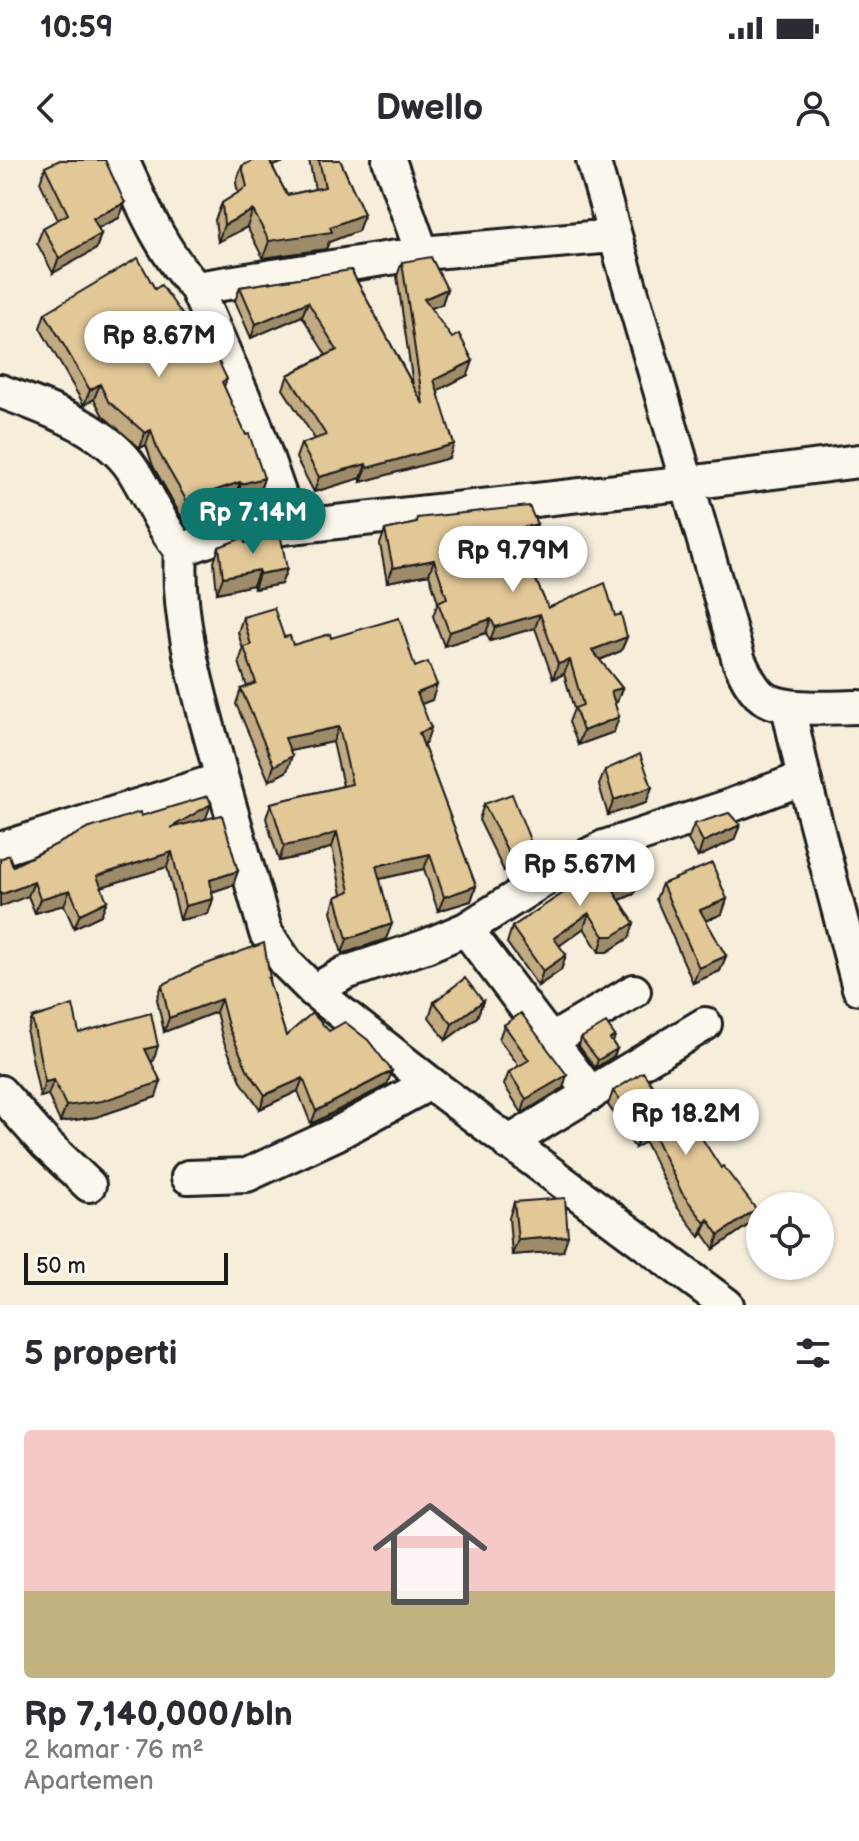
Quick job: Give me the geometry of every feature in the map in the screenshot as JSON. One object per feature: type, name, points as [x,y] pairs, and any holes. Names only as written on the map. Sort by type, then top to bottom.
[{"type":"street","points":[[122,160],[149,219],[182,273],[196,288],[254,421],[291,527]]},
{"type":"street","points":[[389,160],[422,253]]},
{"type":"street","points":[[593,160],[739,661],[759,694],[767,701],[788,706],[859,707]]},
{"type":"street","points":[[196,288],[422,253],[613,236]]},
{"type":"street","points":[[0,391],[69,420],[118,451],[132,469],[164,530],[181,550],[179,572],[187,635],[220,770],[266,933],[287,964],[330,981],[430,1083],[521,1136],[727,1305]]},
{"type":"street","points":[[181,550],[217,537],[291,527],[859,461]]},
{"type":"street","points":[[788,706],[859,988]]},
{"type":"street","points":[[0,849],[220,770]]},
{"type":"street","points":[[330,981],[466,929],[556,872],[604,847],[804,778]]},
{"type":"street","points":[[466,929],[591,1094]]},
{"type":"street","points":[[550,1041],[634,991]]},
{"type":"street","points":[[521,1136],[705,1024]]},
{"type":"street","points":[[188,1177],[247,1175],[336,1134],[430,1083]]},
{"type":"street","points":[[0,1092],[45,1143],[89,1185]]},
{"type":"building","points":[[60,160],[105,160],[125,203],[93,218],[101,234],[59,258],[43,228],[68,214],[45,167]]},
{"type":"building","points":[[254,160],[269,160],[287,195],[325,187],[319,160],[340,160],[364,214],[330,227],[332,232],[269,241],[253,210],[224,225],[222,203],[247,187],[242,166]]},
{"type":"building","points":[[431,257],[447,289],[424,299],[452,338],[459,334],[473,361],[434,380],[454,444],[367,468],[366,464],[319,477],[301,444],[326,435],[288,375],[337,350],[308,302],[256,324],[240,287],[351,270],[423,404],[402,262]]},
{"type":"building","points":[[138,258],[155,289],[161,285],[216,356],[227,379],[222,382],[246,435],[249,434],[264,478],[240,482],[199,496],[202,507],[192,510],[158,451],[151,430],[145,433],[108,401],[100,384],[90,390],[45,313]]},
{"type":"building","points":[[529,506],[537,524],[514,530],[548,608],[605,583],[615,616],[621,614],[627,637],[592,650],[622,688],[611,691],[619,717],[583,731],[575,708],[583,705],[570,660],[558,664],[540,614],[495,627],[491,619],[449,632],[438,602],[447,598],[434,560],[393,568],[385,530],[417,523],[417,518]]},
{"type":"building","points":[[280,533],[287,569],[259,574],[259,570],[223,577],[219,547],[242,538],[245,543]]},
{"type":"building","points":[[274,608],[284,637],[290,636],[293,645],[330,634],[331,638],[399,618],[415,667],[428,662],[437,685],[417,693],[431,728],[419,733],[476,886],[444,897],[430,854],[376,866],[392,924],[347,939],[336,897],[350,891],[337,832],[284,846],[271,803],[352,784],[339,727],[285,738],[292,756],[274,766],[241,689],[256,683],[244,647],[251,645],[243,617]]},
{"type":"building","points":[[640,754],[652,787],[614,800],[605,770]]},
{"type":"building","points":[[512,794],[533,848],[510,856],[484,804]]},
{"type":"building","points":[[208,796],[211,804],[170,828],[222,815],[238,871],[210,880],[213,899],[185,906],[172,852],[97,876],[107,901],[80,914],[70,890],[40,899],[34,882],[0,895],[0,859],[9,855],[13,866],[87,829],[140,812],[141,816]]},
{"type":"building","points":[[729,813],[740,825],[703,842],[694,824]]},
{"type":"building","points":[[623,847],[639,879],[613,890],[634,923],[613,936],[604,936],[589,913],[554,938],[566,955],[543,971],[512,927],[580,882],[575,871]]},
{"type":"building","points":[[712,863],[727,899],[700,910],[726,956],[699,968],[662,884]]},
{"type":"building","points":[[264,943],[268,978],[286,1036],[312,1013],[329,1031],[345,1022],[368,1040],[392,1071],[316,1111],[303,1078],[265,1095],[247,1069],[228,1026],[221,999],[169,1018],[162,985],[198,967]]},
{"type":"building","points":[[465,978],[483,1001],[452,1024],[434,1002]]},
{"type":"building","points":[[73,1005],[79,1033],[151,1013],[158,1046],[145,1049],[161,1082],[102,1101],[66,1106],[54,1080],[45,1082],[32,1018]]},
{"type":"building","points":[[521,1013],[567,1075],[526,1099],[509,1072],[529,1060],[504,1025]]},
{"type":"building","points":[[606,1023],[615,1036],[610,1039],[617,1049],[598,1060],[581,1038]]},
{"type":"building","points":[[643,1072],[684,1131],[694,1126],[721,1168],[723,1166],[746,1196],[746,1216],[719,1235],[708,1219],[705,1223],[682,1193],[650,1127],[640,1134],[613,1091]]},
{"type":"building","points":[[565,1198],[568,1236],[518,1240],[514,1202]]}]
